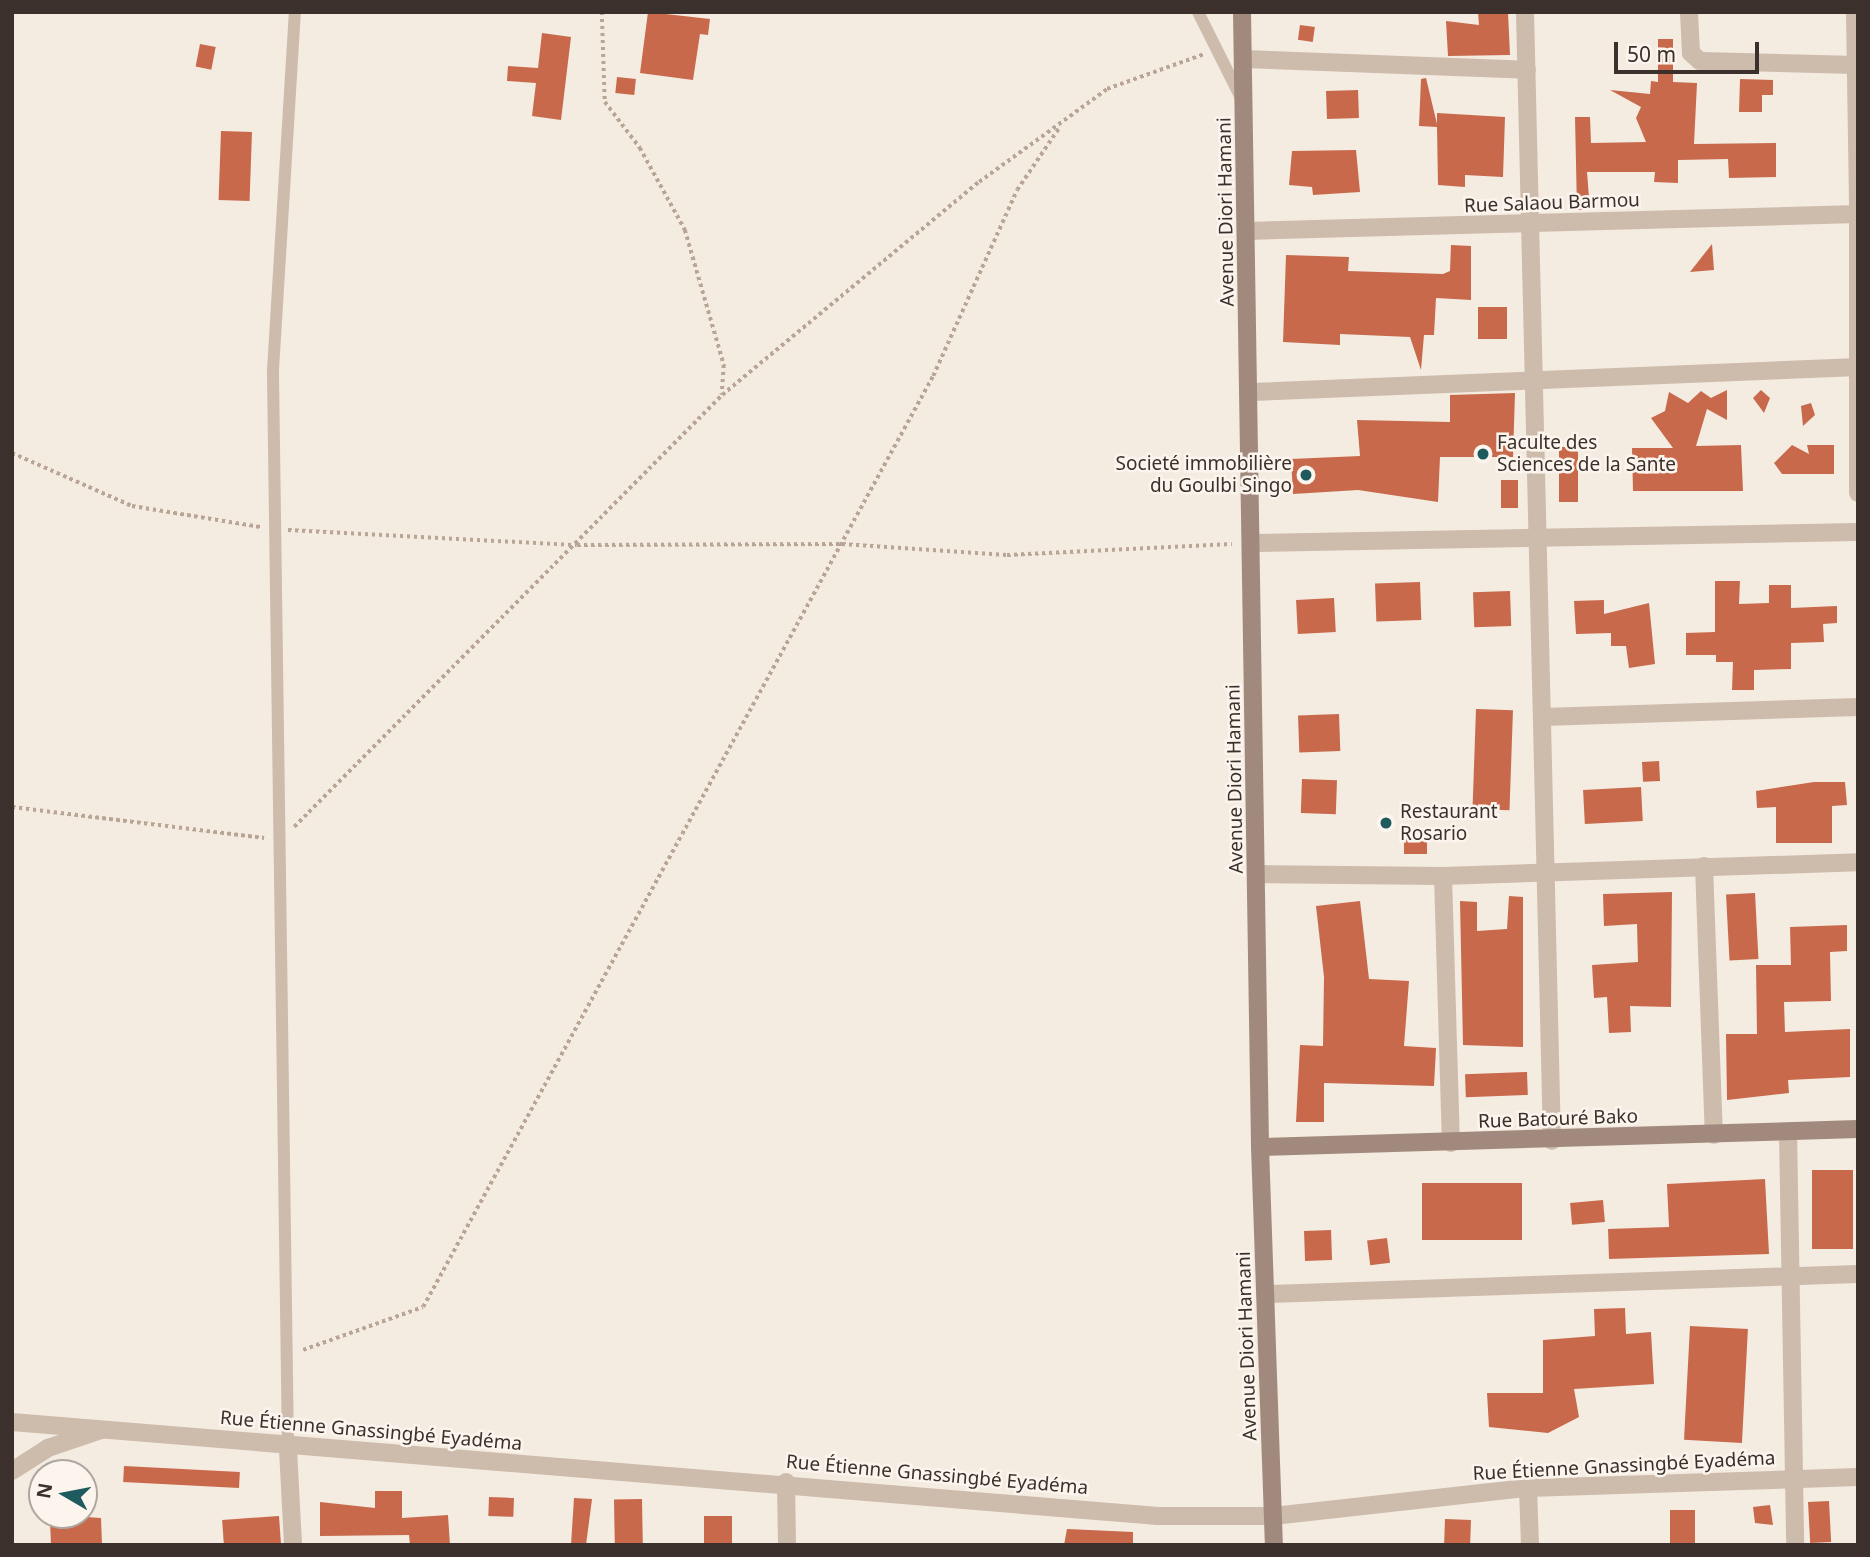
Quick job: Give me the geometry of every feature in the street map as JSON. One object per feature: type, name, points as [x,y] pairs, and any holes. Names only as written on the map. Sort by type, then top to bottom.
[{"type":"main road","name":"Avenue Diori Hamani","points":[[1242,12],[1251,392],[1260,1147],[1274,1545]]},
{"type":"main road","name":"Rue Batouré Bako","points":[[1260,1147],[1552,1141],[1858,1129]]},
{"type":"street","points":[[1525,12],[1534,540],[1542,717],[1552,1141]]},
{"type":"street","points":[[1689,12],[1691,53],[1700,61],[1856,65]]},
{"type":"street","points":[[1855,12],[1858,207]]},
{"type":"street","points":[[1244,59],[1527,70]]},
{"type":"street","name":"Rue Salaou Barmou","points":[[1247,231],[1530,226],[1858,214]]},
{"type":"street","points":[[1858,223],[1858,493]]},
{"type":"street","points":[[1251,392],[1532,378],[1857,367]]},
{"type":"street","points":[[1252,543],[1534,540],[1858,532]]},
{"type":"street","points":[[1542,717],[1858,707]]},
{"type":"street","points":[[1257,874],[1443,876],[1858,862]]},
{"type":"street","points":[[1704,866],[1714,1135]]},
{"type":"street","points":[[1443,876],[1451,1143]]},
{"type":"street","points":[[1788,1132],[1795,1545]]},
{"type":"street","points":[[1267,1294],[1858,1274]]},
{"type":"street","name":"Rue Étienne Gnassingbé Eyadéma","points":[[12,1422],[108,1427],[288,1449],[786,1482],[1158,1516],[1273,1516],[1528,1488],[1858,1476]]},
{"type":"street","points":[[12,1471],[48,1448],[108,1427]]},
{"type":"street","points":[[288,1449],[293,1545]]},
{"type":"street","points":[[786,1482],[787,1545]]},
{"type":"street","points":[[1528,1488],[1530,1545]]},
{"type":"lane","points":[[288,1449],[281,840],[274,529],[275,318],[295,12]]},
{"type":"lane","points":[[1198,12],[1245,105]]},
{"type":"path","points":[[602,12],[605,102],[640,148],[685,230],[724,365],[722,395]]},
{"type":"path","points":[[12,807],[281,840],[577,545],[722,395],[979,182],[1060,126],[1107,89],[1204,54]]},
{"type":"path","points":[[287,1352],[320,1348],[424,1307],[933,376],[1017,190],[1060,126]]},
{"type":"path","points":[[12,453],[132,506],[274,529],[577,545],[842,544],[1007,555],[1213,545]]},
{"type":"building","points":[[648,12],[710,19],[708,35],[700,34],[693,80],[640,73]]},
{"type":"building","points":[[1478,12],[1508,12],[1510,55],[1448,56],[1446,21],[1479,25]]},
{"type":"building","points":[[1300,25],[1315,27],[1313,42],[1298,40]]},
{"type":"building","points":[[542,33],[571,37],[561,120],[532,116],[536,83],[507,81],[508,66],[538,68]]},
{"type":"building","points":[[1658,39],[1673,39],[1673,82],[1697,83],[1694,144],[1776,143],[1776,177],[1729,178],[1728,159],[1678,160],[1678,183],[1654,182],[1655,172],[1587,172],[1590,210],[1577,210],[1575,117],[1590,117],[1591,143],[1646,142],[1636,118],[1641,107],[1610,90],[1650,94],[1651,81],[1658,82]]},
{"type":"building","points":[[200,44],[216,47],[211,70],[196,67]]},
{"type":"building","points":[[617,77],[636,79],[634,95],[615,93]]},
{"type":"building","points":[[1426,78],[1437,124],[1437,113],[1505,117],[1503,177],[1465,175],[1465,187],[1438,185],[1437,127],[1419,126],[1421,79]]},
{"type":"building","points":[[1740,79],[1773,80],[1773,95],[1762,95],[1762,112],[1739,112]]},
{"type":"building","points":[[1358,90],[1359,118],[1327,119],[1326,91]]},
{"type":"building","points":[[221,131],[252,132],[250,201],[219,200]]},
{"type":"building","points":[[1356,150],[1360,192],[1313,195],[1312,187],[1289,185],[1292,151]]},
{"type":"building","points":[[1712,244],[1714,270],[1690,272]]},
{"type":"building","points":[[1451,245],[1471,246],[1471,300],[1436,298],[1434,335],[1424,335],[1421,370],[1410,337],[1340,334],[1340,345],[1283,342],[1286,255],[1349,257],[1348,271],[1443,274],[1450,271]]},
{"type":"building","points":[[1478,307],[1507,307],[1507,339],[1478,339]]},
{"type":"building","points":[[1727,390],[1727,420],[1707,409],[1696,446],[1741,445],[1743,491],[1633,491],[1632,448],[1673,448],[1651,418],[1665,411],[1669,392],[1688,403],[1701,391],[1711,398]]},
{"type":"building","points":[[1761,390],[1770,398],[1764,413],[1753,398]]},
{"type":"building","points":[[1515,393],[1513,457],[1440,457],[1438,502],[1358,490],[1293,494],[1291,459],[1360,456],[1357,420],[1450,422],[1450,395]]},
{"type":"building","points":[[1811,403],[1815,415],[1803,426],[1801,406]]},
{"type":"building","points":[[1792,445],[1809,454],[1807,445],[1834,445],[1834,474],[1782,474],[1774,463]]},
{"type":"building","points":[[1559,447],[1578,447],[1578,502],[1559,502]]},
{"type":"building","points":[[1501,480],[1518,480],[1518,508],[1501,508]]},
{"type":"building","points":[[1715,581],[1740,581],[1739,604],[1769,603],[1769,585],[1791,585],[1791,608],[1837,606],[1837,623],[1823,624],[1824,642],[1791,643],[1791,669],[1754,670],[1754,690],[1732,690],[1733,662],[1716,662],[1716,655],[1686,655],[1686,633],[1715,632]]},
{"type":"building","points":[[1420,582],[1421,620],[1376,622],[1375,584]]},
{"type":"building","points":[[1510,591],[1511,626],[1474,627],[1473,592]]},
{"type":"building","points":[[1334,598],[1336,632],[1298,634],[1296,600]]},
{"type":"building","points":[[1604,600],[1604,614],[1649,603],[1655,664],[1629,668],[1626,646],[1611,646],[1611,633],[1576,634],[1574,601]]},
{"type":"building","points":[[1476,709],[1513,710],[1509,810],[1473,809]]},
{"type":"building","points":[[1339,714],[1340,751],[1299,752],[1298,715]]},
{"type":"building","points":[[1659,761],[1660,781],[1643,782],[1642,762]]},
{"type":"building","points":[[1302,779],[1337,780],[1336,814],[1301,813]]},
{"type":"building","points":[[1814,782],[1845,782],[1847,805],[1832,806],[1832,843],[1776,843],[1776,807],[1757,808],[1756,791]]},
{"type":"building","points":[[1641,787],[1643,821],[1585,824],[1583,790]]},
{"type":"building","points":[[1404,838],[1427,838],[1427,854],[1404,854]]},
{"type":"building","points":[[1672,892],[1671,1007],[1630,1006],[1631,1032],[1609,1033],[1607,997],[1594,998],[1592,965],[1638,962],[1637,924],[1604,926],[1603,894]]},
{"type":"building","points":[[1755,893],[1758,959],[1729,960],[1726,895]]},
{"type":"building","points":[[1509,896],[1523,897],[1523,1047],[1463,1045],[1460,901],[1477,902],[1477,931],[1507,929]]},
{"type":"building","points":[[1360,901],[1369,979],[1409,981],[1404,1046],[1436,1048],[1434,1086],[1324,1083],[1324,1122],[1296,1122],[1300,1045],[1323,1046],[1324,977],[1316,906]]},
{"type":"building","points":[[1847,925],[1847,951],[1830,952],[1831,1001],[1784,1002],[1785,1032],[1850,1029],[1850,1077],[1788,1080],[1789,1093],[1727,1100],[1726,1034],[1757,1034],[1756,965],[1791,965],[1790,927]]},
{"type":"building","points":[[1527,1072],[1528,1095],[1466,1097],[1465,1074]]},
{"type":"building","points":[[1812,1170],[1853,1170],[1853,1249],[1812,1249]]},
{"type":"building","points":[[1765,1179],[1769,1254],[1609,1259],[1608,1229],[1669,1227],[1667,1184]]},
{"type":"building","points":[[1422,1183],[1522,1183],[1522,1240],[1422,1240]]},
{"type":"building","points":[[1603,1200],[1605,1222],[1572,1225],[1570,1203]]},
{"type":"building","points":[[1331,1230],[1332,1260],[1305,1261],[1304,1231]]},
{"type":"building","points":[[1387,1238],[1390,1263],[1370,1265],[1367,1240]]},
{"type":"building","points":[[1625,1308],[1626,1334],[1651,1332],[1654,1384],[1574,1389],[1579,1417],[1548,1433],[1489,1427],[1487,1393],[1543,1393],[1543,1340],[1595,1336],[1594,1309]]},
{"type":"building","points":[[1690,1326],[1748,1329],[1742,1443],[1684,1440]]},
{"type":"building","points":[[124,1466],[240,1472],[239,1488],[123,1482]]},
{"type":"building","points":[[375,1491],[402,1491],[402,1518],[448,1515],[450,1545],[410,1545],[409,1535],[320,1536],[320,1502],[375,1508]]},
{"type":"building","points":[[489,1497],[514,1498],[513,1517],[488,1516]]},
{"type":"building","points":[[574,1498],[592,1499],[586,1545],[571,1545]]},
{"type":"building","points":[[614,1499],[642,1499],[643,1545],[615,1545]]},
{"type":"building","points":[[1829,1501],[1831,1542],[1810,1543],[1808,1502]]},
{"type":"building","points":[[1770,1505],[1773,1525],[1755,1523],[1753,1507]]},
{"type":"building","points":[[1670,1510],[1695,1510],[1695,1545],[1670,1545]]},
{"type":"building","points":[[279,1516],[281,1545],[224,1545],[222,1520]]},
{"type":"building","points":[[704,1516],[732,1516],[732,1545],[704,1545]]},
{"type":"building","points":[[98,1518],[101,1518],[102,1545],[51,1545],[50,1529],[98,1529]]},
{"type":"building","points":[[1445,1519],[1471,1520],[1470,1544],[1444,1543]]},
{"type":"building","points":[[1067,1529],[1133,1532],[1133,1545],[1064,1545]]},
{"type":"place","name":"Faculte des Sciences de la Sante","points":[[1483,454]]},
{"type":"place","name":"Societé immobilière du Goulbi Singo","points":[[1306,475]]},
{"type":"place","name":"Restaurant Rosario","points":[[1386,823]]}]
